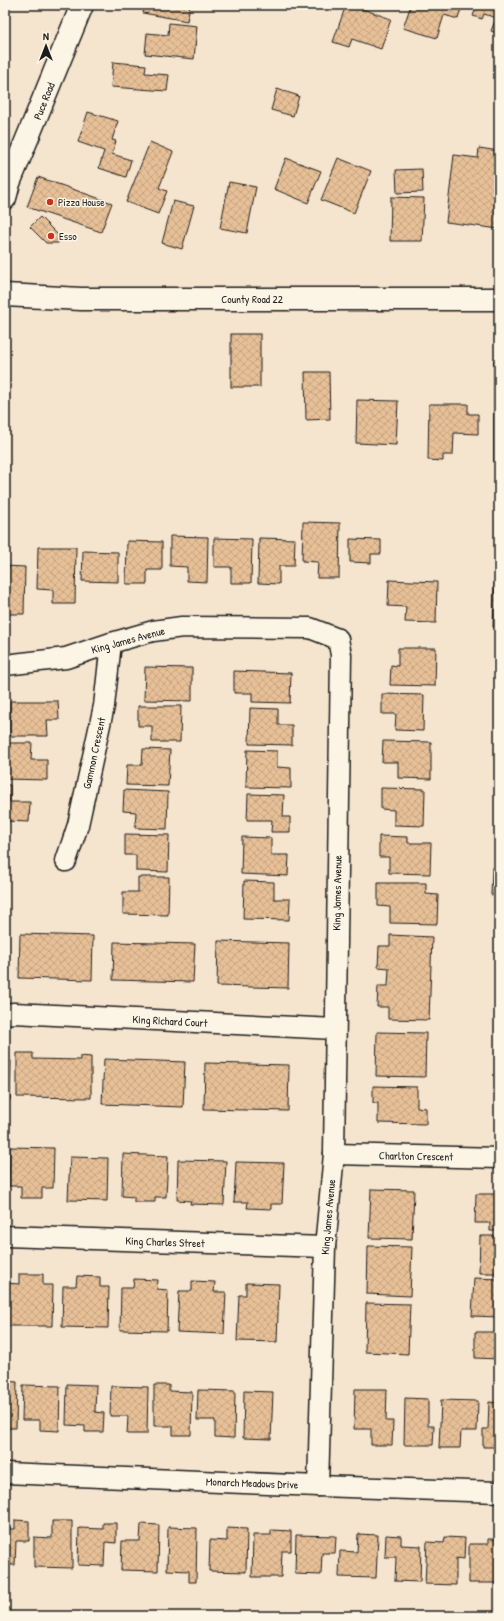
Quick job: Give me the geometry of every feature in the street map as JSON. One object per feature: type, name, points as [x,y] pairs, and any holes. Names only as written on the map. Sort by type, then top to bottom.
[{"type":"main road","name":"Puce Road","points":[[5,198],[82,5]]},
{"type":"main road","name":"County Road 22","points":[[5,295],[81,299],[499,299]]},
{"type":"street","name":"King James Avenue","points":[[5,666],[66,658],[153,631],[182,627],[310,628],[338,639],[341,656],[334,1154],[325,1247],[318,1486]]},
{"type":"street","name":"Gammon Crescent","points":[[66,861],[78,825],[104,706],[111,643]]},
{"type":"street","name":"King Richard Court","points":[[5,1014],[14,1013],[335,1029]]},
{"type":"street","name":"Charlton Crescent","points":[[334,1154],[499,1158]]},
{"type":"street","name":"King Charles Street","points":[[5,1236],[325,1247]]},
{"type":"street","name":"Monarch Meadows Drive","points":[[5,1473],[499,1492]]},
{"type":"building","points":[[145,5],[190,5],[187,21],[143,13]]},
{"type":"building","points":[[346,5],[351,5],[391,19],[381,49],[352,39],[349,47],[333,42]]},
{"type":"building","points":[[411,5],[462,5],[458,19],[444,15],[437,38],[403,28]]},
{"type":"building","points":[[477,5],[499,5],[499,34],[491,31],[496,18],[484,14],[482,19],[473,16]]},
{"type":"building","points":[[169,23],[197,26],[194,59],[145,54],[147,33],[168,35]]},
{"type":"building","points":[[113,62],[146,65],[145,73],[169,75],[167,91],[111,87]]},
{"type":"building","points":[[277,89],[299,96],[293,116],[271,110]]},
{"type":"building","points":[[88,112],[118,121],[112,140],[116,141],[112,154],[131,160],[126,177],[99,168],[104,151],[78,142]]},
{"type":"building","points":[[150,142],[173,152],[159,188],[167,191],[158,214],[126,202]]},
{"type":"building","points":[[479,148],[499,151],[499,229],[446,222],[454,155],[478,158]]},
{"type":"building","points":[[286,158],[321,171],[308,203],[274,189]]},
{"type":"building","points":[[338,158],[371,171],[354,213],[321,200]]},
{"type":"building","points":[[422,169],[423,192],[397,193],[396,170]]},
{"type":"building","points":[[38,177],[112,203],[101,232],[27,207]]},
{"type":"building","points":[[229,182],[256,187],[247,233],[220,228]]},
{"type":"building","points":[[391,197],[424,198],[422,241],[390,241]]},
{"type":"building","points":[[173,201],[194,206],[182,249],[162,243]]},
{"type":"building","points":[[40,217],[62,239],[58,243],[46,243],[30,227]]},
{"type":"building","points":[[231,334],[260,334],[260,387],[231,387]]},
{"type":"building","points":[[494,360],[499,361],[499,627],[493,627],[498,466],[494,464]]},
{"type":"building","points":[[305,372],[329,372],[330,419],[306,420]]},
{"type":"building","points":[[357,400],[398,401],[396,445],[356,443]]},
{"type":"building","points":[[429,404],[468,404],[468,414],[478,414],[478,434],[454,433],[453,455],[443,455],[443,461],[428,460]]},
{"type":"building","points":[[5,463],[8,464],[5,473]]},
{"type":"building","points":[[303,522],[340,523],[339,578],[317,578],[318,562],[302,561]]},
{"type":"building","points":[[170,536],[208,537],[207,582],[187,581],[187,567],[170,566]]},
{"type":"building","points":[[214,538],[252,539],[251,583],[231,583],[231,567],[214,567]]},
{"type":"building","points":[[259,538],[295,539],[294,566],[279,566],[279,584],[258,583]]},
{"type":"building","points":[[350,539],[381,540],[381,554],[371,554],[371,563],[350,562]]},
{"type":"building","points":[[127,541],[162,542],[162,570],[147,570],[147,584],[126,584]]},
{"type":"building","points":[[38,547],[76,547],[75,604],[53,604],[53,590],[37,589]]},
{"type":"building","points":[[83,551],[118,552],[118,582],[82,581]]},
{"type":"building","points":[[5,566],[25,567],[24,614],[5,614]]},
{"type":"building","points":[[389,580],[437,582],[436,623],[405,622],[406,607],[388,606]]},
{"type":"building","points":[[398,648],[436,648],[435,686],[390,685],[391,665],[398,666]]},
{"type":"building","points":[[145,667],[192,668],[192,701],[144,700]]},
{"type":"building","points":[[234,671],[291,673],[290,703],[252,702],[252,693],[234,693]]},
{"type":"building","points":[[382,694],[424,695],[423,731],[395,730],[396,714],[382,714]]},
{"type":"building","points":[[10,701],[58,701],[59,720],[47,720],[48,736],[10,736]]},
{"type":"building","points":[[138,706],[181,706],[180,742],[152,742],[152,726],[138,726]]},
{"type":"building","points":[[250,708],[278,709],[278,725],[292,725],[292,745],[249,744]]},
{"type":"building","points":[[383,741],[431,742],[431,779],[398,778],[398,762],[382,762]]},
{"type":"building","points":[[5,743],[32,743],[31,760],[47,760],[47,780],[5,779]]},
{"type":"building","points":[[143,749],[170,750],[168,786],[126,785],[127,765],[142,765]]},
{"type":"building","points":[[247,750],[277,751],[277,767],[291,768],[291,788],[246,787]]},
{"type":"building","points":[[5,785],[10,785],[10,802],[30,802],[29,822],[5,821]]},
{"type":"building","points":[[381,788],[425,789],[424,826],[394,825],[394,810],[381,809]]},
{"type":"building","points":[[124,790],[168,792],[167,829],[135,828],[136,812],[123,811]]},
{"type":"building","points":[[248,794],[284,795],[283,817],[290,817],[290,832],[271,832],[272,820],[247,820]]},
{"type":"building","points":[[125,834],[169,835],[168,872],[136,871],[136,855],[125,855]]},
{"type":"building","points":[[379,836],[408,837],[408,843],[431,843],[430,874],[389,873],[389,857],[379,857]]},
{"type":"building","points":[[242,837],[271,838],[271,855],[289,855],[288,876],[241,874]]},
{"type":"building","points":[[492,868],[499,869],[499,895],[491,895]]},
{"type":"building","points":[[138,877],[169,877],[168,915],[123,914],[123,892],[138,892]]},
{"type":"building","points":[[244,881],[274,882],[274,899],[290,899],[289,920],[243,919]]},
{"type":"building","points":[[378,883],[426,883],[426,894],[438,895],[437,924],[390,923],[390,907],[378,906]]},
{"type":"building","points":[[20,934],[93,936],[92,980],[19,978]]},
{"type":"building","points":[[390,935],[432,937],[429,1020],[388,1019],[388,1007],[377,1007],[378,986],[388,986],[389,968],[378,967],[379,946],[390,946]]},
{"type":"building","points":[[218,941],[289,943],[288,988],[217,986]]},
{"type":"building","points":[[114,942],[195,944],[193,982],[113,980]]},
{"type":"building","points":[[377,1032],[426,1033],[425,1077],[376,1076]]},
{"type":"building","points":[[17,1053],[33,1053],[33,1059],[80,1060],[80,1056],[91,1057],[91,1098],[17,1097]]},
{"type":"building","points":[[104,1059],[185,1062],[183,1107],[102,1104]]},
{"type":"building","points":[[5,1060],[11,1061],[10,1100],[5,1099]]},
{"type":"building","points":[[205,1063],[289,1065],[288,1111],[204,1109]]},
{"type":"building","points":[[373,1086],[417,1087],[417,1107],[426,1108],[426,1124],[378,1123],[378,1103],[373,1103]]},
{"type":"building","points":[[10,1147],[54,1148],[53,1188],[42,1188],[42,1198],[21,1198],[21,1186],[9,1186]]},
{"type":"building","points":[[123,1154],[168,1156],[166,1197],[155,1197],[155,1202],[134,1202],[134,1197],[122,1196]]},
{"type":"building","points":[[70,1157],[108,1158],[107,1201],[68,1200]]},
{"type":"building","points":[[178,1160],[226,1161],[224,1205],[190,1204],[191,1201],[177,1200]]},
{"type":"building","points":[[236,1162],[284,1163],[282,1204],[271,1204],[271,1209],[247,1208],[248,1202],[234,1202]]},
{"type":"building","points":[[371,1189],[414,1190],[412,1239],[369,1238]]},
{"type":"building","points":[[476,1194],[499,1194],[499,1231],[490,1231],[490,1223],[475,1223]]},
{"type":"building","points":[[480,1236],[499,1236],[499,1273],[479,1273]]},
{"type":"building","points":[[368,1246],[412,1247],[410,1296],[367,1294]]},
{"type":"building","points":[[19,1274],[43,1274],[43,1285],[53,1285],[52,1326],[6,1326],[6,1283],[19,1284]]},
{"type":"building","points":[[77,1276],[100,1277],[100,1287],[109,1287],[108,1328],[62,1327],[63,1286],[76,1286]]},
{"type":"building","points":[[474,1278],[499,1279],[499,1317],[472,1316]]},
{"type":"building","points":[[134,1279],[158,1280],[157,1289],[168,1290],[167,1331],[120,1330],[121,1288],[133,1288]]},
{"type":"building","points":[[192,1281],[215,1282],[214,1292],[226,1292],[224,1334],[177,1332],[179,1291],[192,1291]]},
{"type":"building","points":[[246,1283],[279,1284],[277,1342],[237,1341],[239,1295],[246,1295]]},
{"type":"building","points":[[366,1303],[410,1304],[408,1354],[365,1352]]},
{"type":"building","points":[[475,1332],[499,1332],[499,1359],[475,1358]]},
{"type":"building","points":[[5,1381],[17,1382],[16,1428],[5,1428]]},
{"type":"building","points":[[67,1384],[96,1385],[95,1412],[104,1413],[103,1432],[85,1432],[85,1426],[66,1425]]},
{"type":"building","points":[[23,1385],[60,1386],[59,1431],[40,1430],[40,1420],[22,1420]]},
{"type":"building","points":[[154,1385],[169,1385],[169,1391],[192,1392],[191,1435],[173,1435],[173,1426],[154,1426]]},
{"type":"building","points":[[111,1386],[148,1387],[147,1434],[127,1434],[128,1416],[110,1416]]},
{"type":"building","points":[[355,1389],[387,1389],[386,1421],[393,1421],[392,1445],[371,1445],[371,1429],[354,1429]]},
{"type":"building","points":[[198,1390],[235,1391],[234,1438],[215,1437],[215,1420],[197,1420]]},
{"type":"building","points":[[244,1391],[273,1392],[271,1439],[243,1438]]},
{"type":"building","points":[[405,1398],[428,1399],[428,1426],[434,1426],[433,1445],[404,1445]]},
{"type":"building","points":[[441,1400],[478,1401],[477,1431],[461,1431],[460,1448],[439,1448]]},
{"type":"building","points":[[489,1402],[499,1403],[499,1447],[483,1447],[483,1429],[488,1429]]},
{"type":"building","points":[[15,1520],[29,1521],[29,1541],[16,1541],[15,1565],[5,1565],[5,1529],[15,1529]]},
{"type":"building","points":[[52,1521],[72,1521],[72,1568],[34,1567],[34,1537],[52,1538]]},
{"type":"building","points":[[103,1523],[116,1523],[116,1543],[105,1542],[104,1566],[78,1565],[79,1528],[103,1529]]},
{"type":"building","points":[[141,1524],[159,1525],[158,1571],[121,1570],[122,1541],[140,1541]]},
{"type":"building","points":[[168,1527],[197,1528],[196,1582],[189,1582],[189,1571],[167,1570]]},
{"type":"building","points":[[227,1528],[247,1529],[246,1572],[209,1571],[210,1540],[227,1541]]},
{"type":"building","points":[[271,1530],[291,1531],[291,1551],[282,1551],[281,1577],[252,1577],[253,1535],[271,1535]]},
{"type":"building","points":[[358,1534],[378,1535],[376,1578],[339,1577],[340,1551],[357,1552]]},
{"type":"building","points":[[296,1535],[336,1536],[335,1553],[322,1553],[321,1575],[295,1574]]},
{"type":"building","points":[[386,1535],[401,1536],[401,1545],[421,1546],[420,1582],[395,1581],[396,1557],[385,1557]]},
{"type":"building","points":[[445,1537],[465,1538],[464,1559],[456,1558],[456,1585],[425,1584],[427,1542],[444,1543]]},
{"type":"building","points":[[488,1539],[499,1539],[499,1583],[469,1583],[469,1544],[488,1544]]},
{"type":"place","name":"Pizza House","points":[[50,202]]},
{"type":"place","name":"Esso","points":[[51,236]]}]
